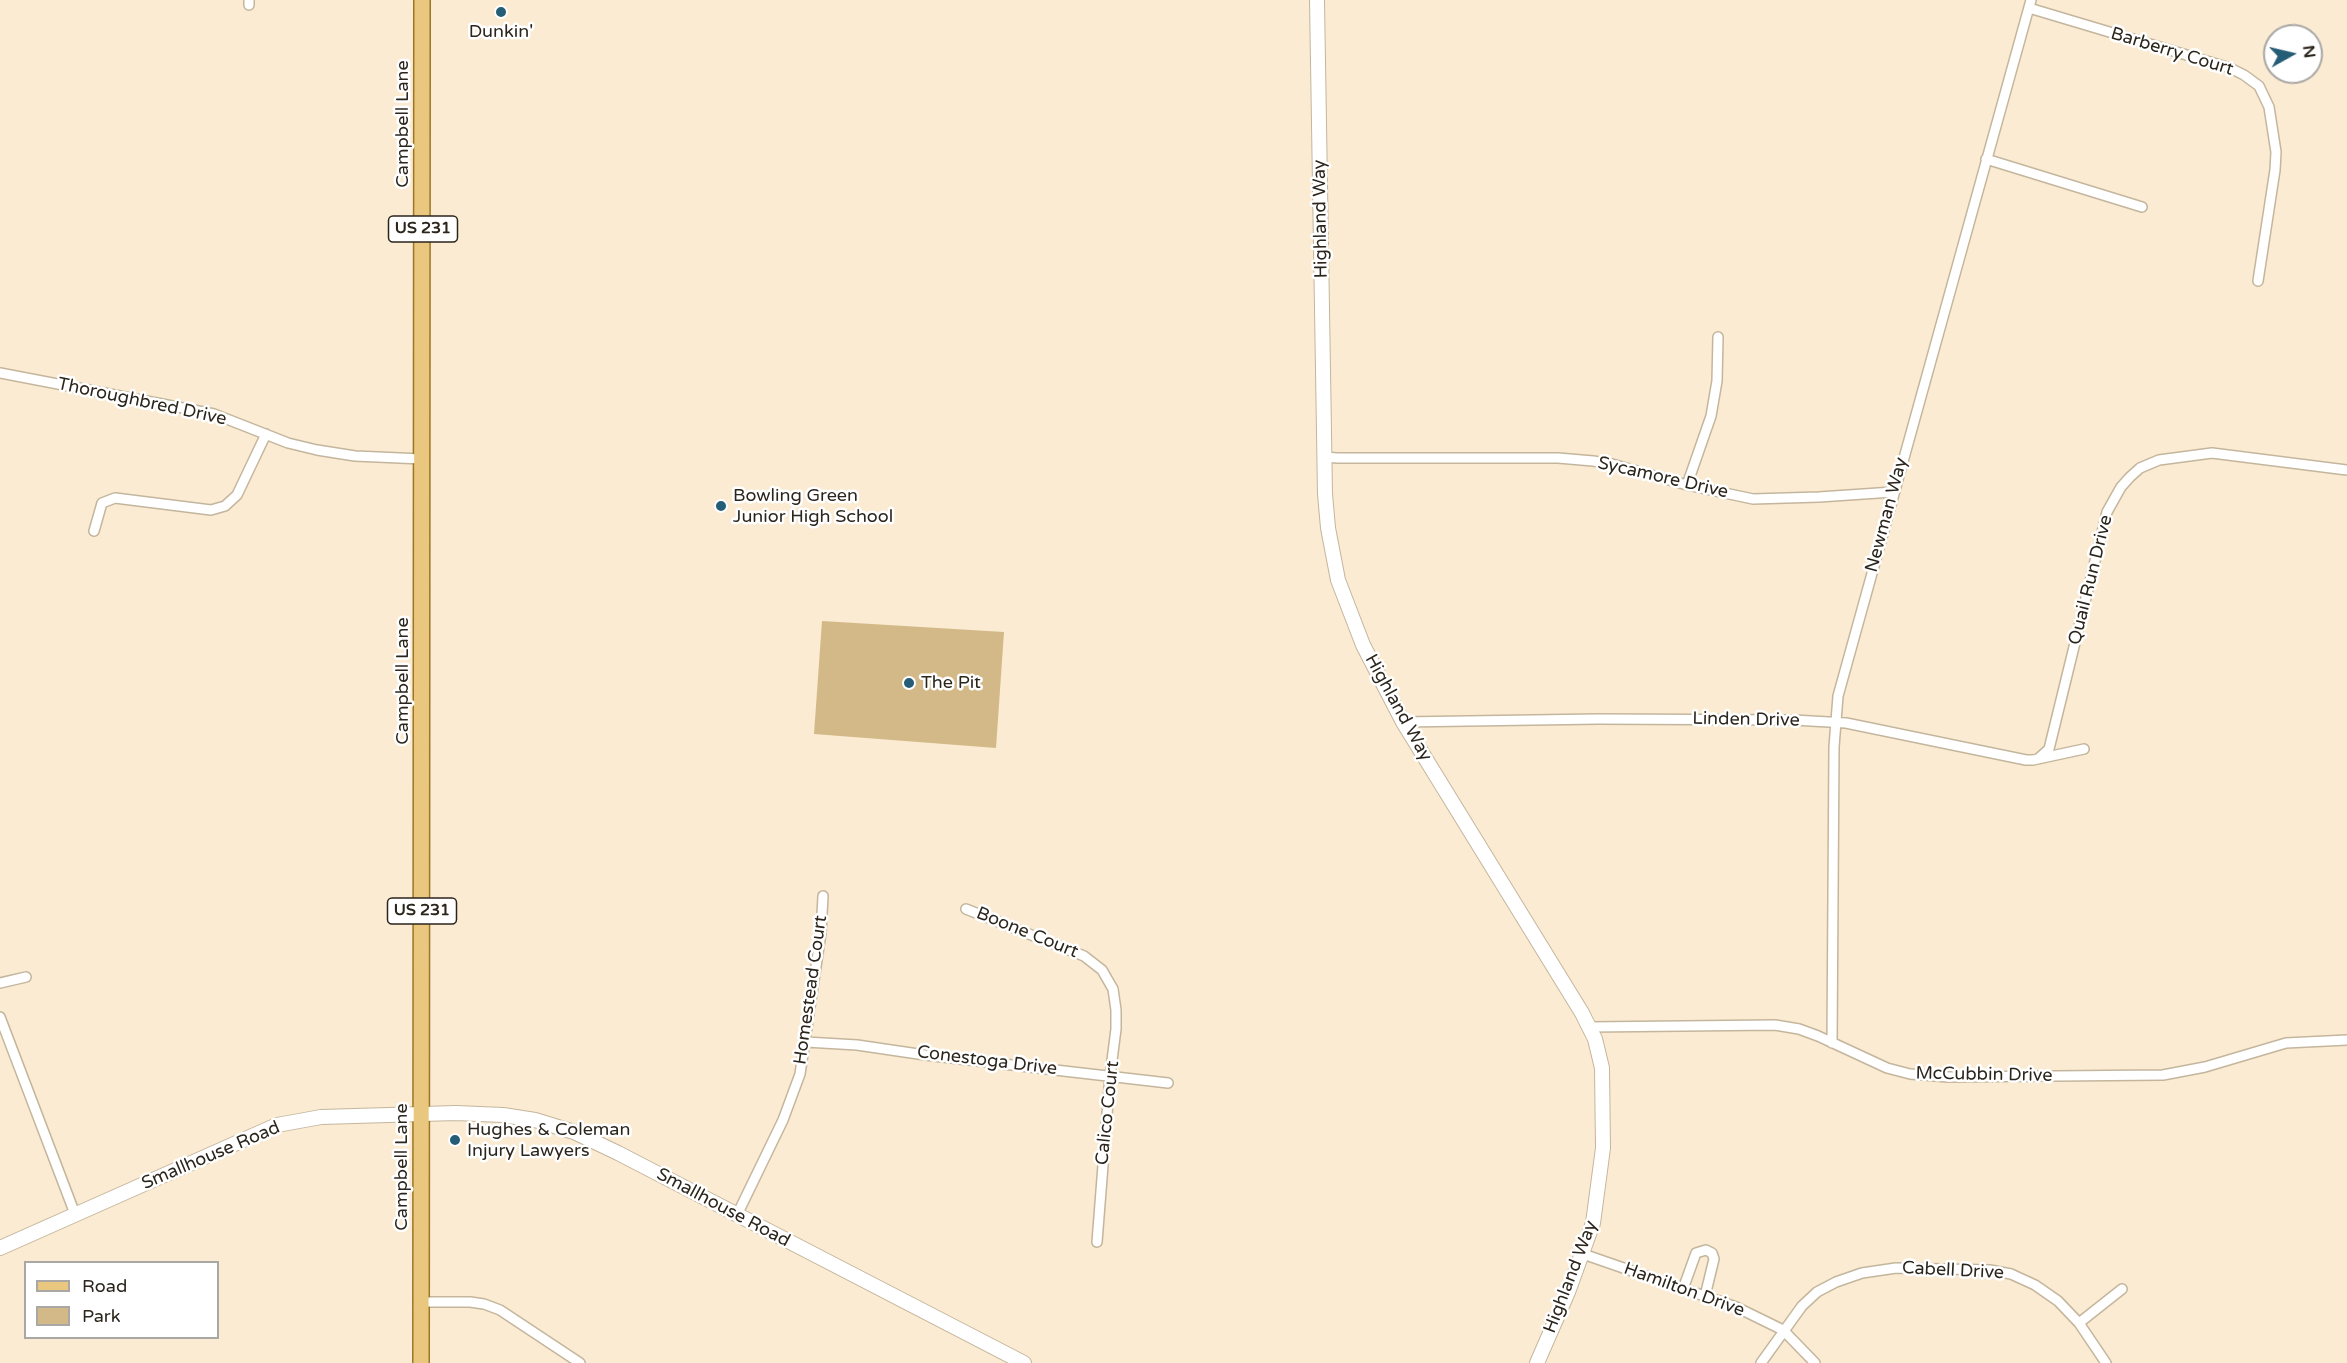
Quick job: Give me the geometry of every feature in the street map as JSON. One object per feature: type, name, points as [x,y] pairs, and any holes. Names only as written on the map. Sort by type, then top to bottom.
[{"type":"main road","name":"Campbell Lane","points":[[421,1363],[422,0]]},
{"type":"street","name":"Highland Way","points":[[1317,0],[1324,457],[1328,528],[1338,580],[1364,645],[1403,722],[1590,1028],[1599,1050],[1602,1068],[1603,1148],[1593,1223],[1583,1254],[1537,1363]]},
{"type":"street","name":"Newman Way","points":[[1833,1043],[1835,722],[1841,679],[2030,4]]},
{"type":"street","name":"Barberry Court","points":[[2030,4],[2230,68],[2259,86],[2269,107],[2276,152],[2258,281]]},
{"type":"street","points":[[1986,159],[2142,207]]},
{"type":"street","points":[[1687,485],[1711,416],[1717,381],[1718,337]]},
{"type":"street","name":"Thoroughbred Drive","points":[[0,374],[196,410],[230,419],[288,443],[331,453],[423,459]]},
{"type":"street","points":[[94,531],[102,503],[115,498],[211,510],[225,506],[237,495],[266,434]]},
{"type":"street","name":"Quail Run Drive","points":[[2037,759],[2049,750],[2107,512],[2121,487],[2130,477],[2140,468],[2159,460],[2212,453],[2347,470]]},
{"type":"street","name":"Sycamore Drive","points":[[1324,457],[1581,460],[1612,464],[1687,485],[1753,499],[1893,492]]},
{"type":"street","name":"Linden Drive","points":[[1403,722],[1598,719],[1794,720],[1835,722],[2026,760],[2084,749]]},
{"type":"street","name":"Homestead Court","points":[[737,1215],[792,1097],[800,1074],[821,933],[823,896]]},
{"type":"street","name":"Boone Court","points":[[966,909],[1084,956],[1102,970],[1111,985]]},
{"type":"street","points":[[0,983],[26,976]]},
{"type":"street","name":"Calico Court","points":[[1097,1242],[1110,1076],[1116,1029],[1116,1010],[1111,985]]},
{"type":"street","points":[[0,1017],[75,1215]]},
{"type":"street","name":"McCubbin Drive","points":[[1590,1028],[1775,1025],[1799,1029],[1887,1068],[1921,1076],[2142,1076],[2184,1071],[2286,1043],[2347,1040]]},
{"type":"street","name":"Conestoga Drive","points":[[806,1042],[857,1045],[1168,1083]]},
{"type":"street","name":"Smallhouse Road","points":[[0,1248],[277,1125],[321,1118],[422,1114],[503,1115],[535,1120],[574,1132],[1024,1363]]},
{"type":"street","points":[[1683,1289],[1696,1253],[1706,1250],[1712,1253],[1714,1259],[1705,1296]]},
{"type":"street","name":"Hamilton Drive","points":[[1583,1254],[1736,1307],[1783,1330],[1815,1363]]},
{"type":"street","name":"Cabell Drive","points":[[1761,1363],[1783,1330],[1802,1306],[1817,1292],[1836,1282],[1862,1273],[1896,1268],[1989,1270],[2012,1274],[2035,1285],[2058,1301],[2079,1323],[2106,1363]]},
{"type":"street","points":[[2079,1323],[2122,1289]]},
{"type":"street","points":[[421,1302],[470,1302],[500,1310],[580,1363]]},
{"type":"green space","name":"The Pit","points":[[822,621],[1004,632],[996,748],[814,734]]},
{"type":"place","name":"Dunkin'","points":[[501,12]]},
{"type":"place","name":"Bowling Green Junior High School","points":[[721,506]]},
{"type":"place","name":"The Pit","points":[[909,683]]},
{"type":"place","name":"Hughes & Coleman Injury Lawyers","points":[[455,1140]]}]
